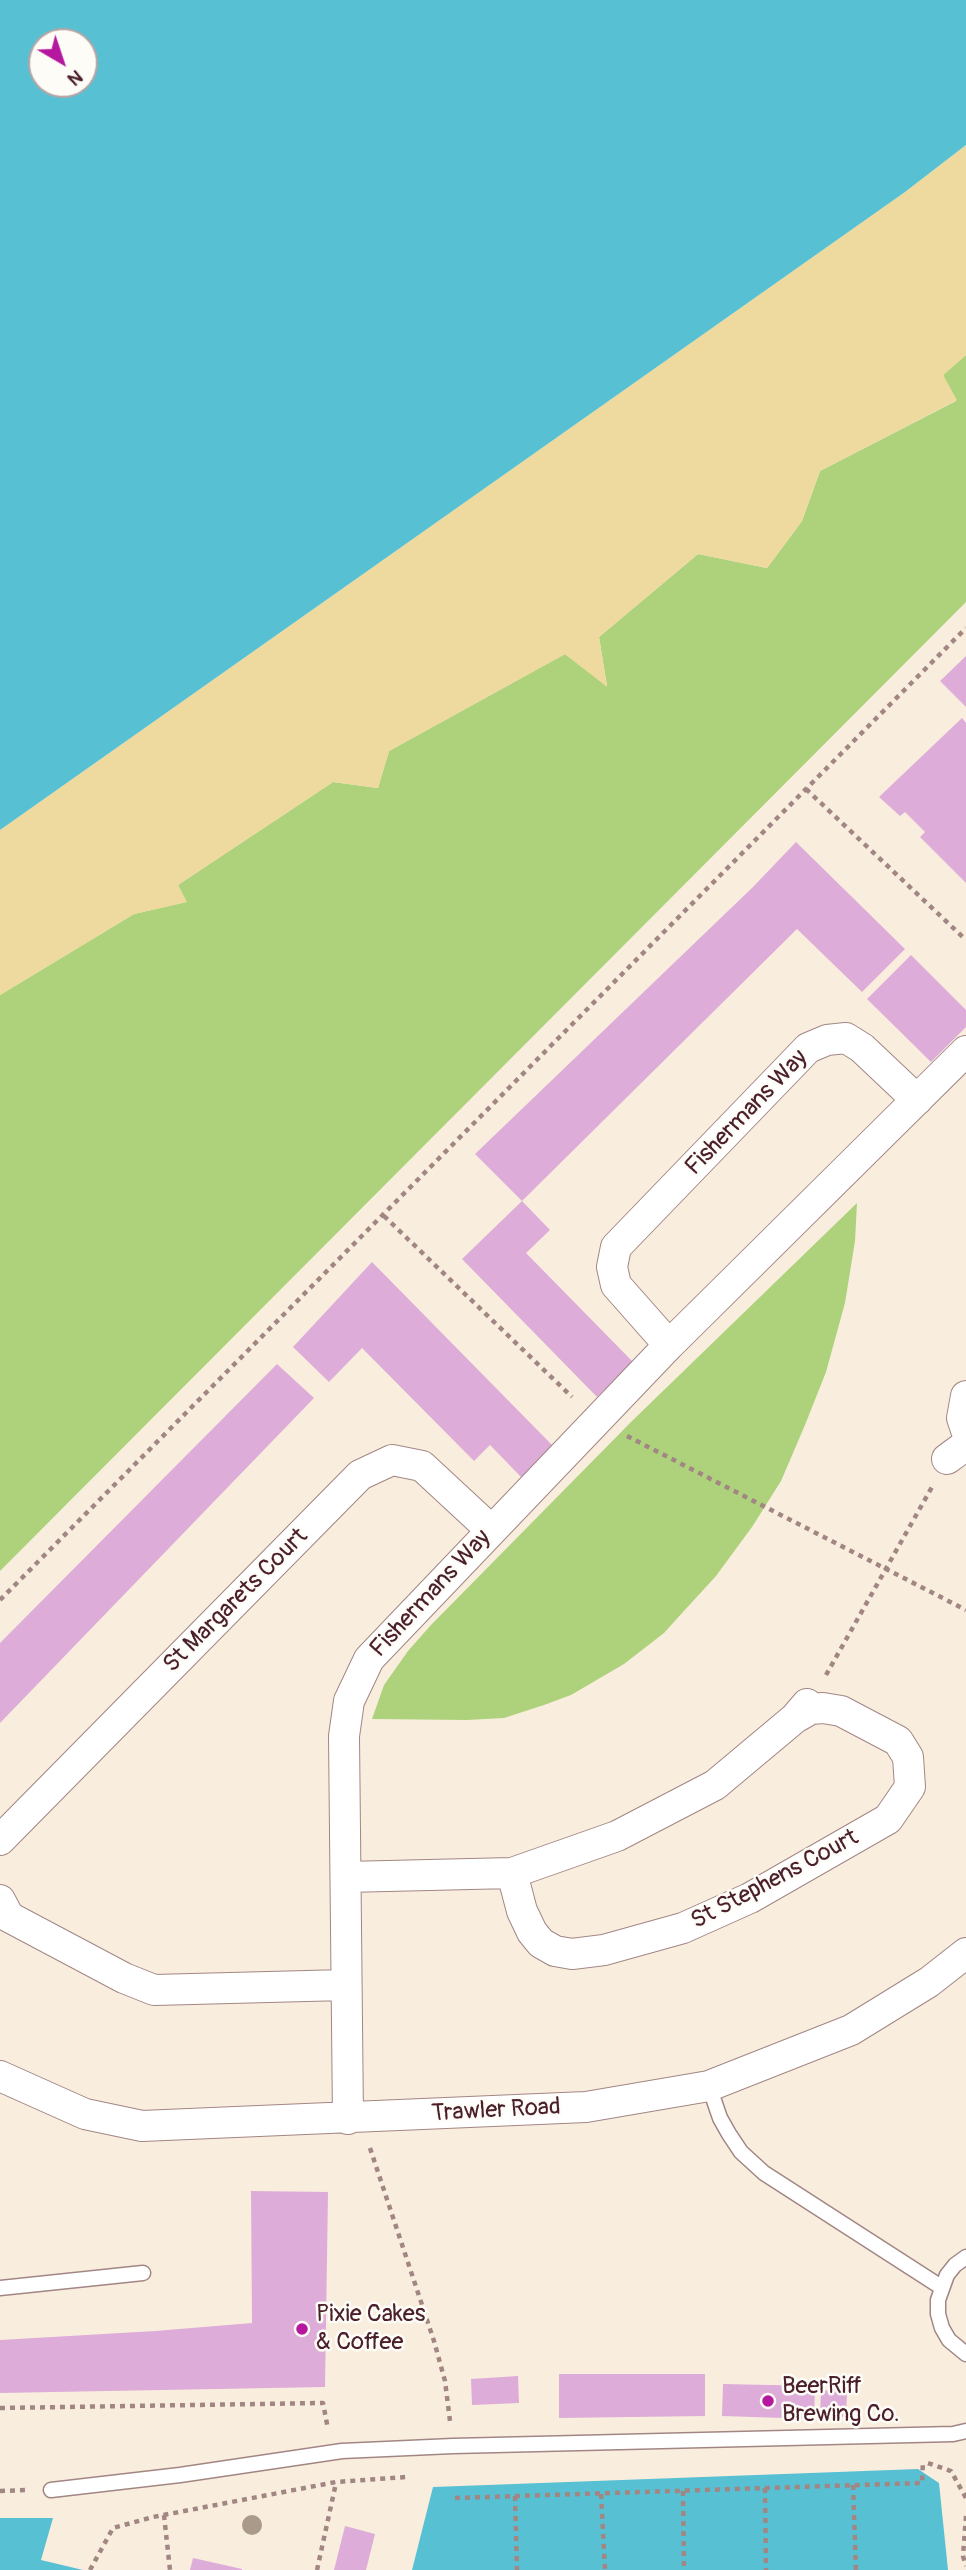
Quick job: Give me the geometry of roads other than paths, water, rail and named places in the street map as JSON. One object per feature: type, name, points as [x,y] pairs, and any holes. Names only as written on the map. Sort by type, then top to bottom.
[{"type":"street","name":"Fishermans Way","points":[[669,1345],[616,1285],[611,1267],[616,1247],[808,1048],[827,1040],[846,1038],[862,1048],[917,1100]]},
{"type":"street","name":"Fishermans Way","points":[[357,2118],[345,1985],[344,1736],[349,1701],[369,1659],[669,1345],[966,1051]]},
{"type":"street","points":[[966,1396],[962,1418],[966,1430]]},
{"type":"street","name":"St Margarets Court","points":[[0,1840],[360,1475],[392,1460],[422,1466],[491,1531]]},
{"type":"street","name":"St Stephens Court","points":[[795,1718],[817,1692]]},
{"type":"street","name":"St Stephens Court","points":[[346,1877],[512,1873],[617,1836],[715,1784],[795,1718],[811,1709],[841,1711],[898,1741],[908,1757],[910,1787],[888,1819],[739,1903],[683,1928],[604,1950],[572,1954],[555,1951],[541,1943],[532,1932],[522,1911],[512,1873]]},
{"type":"street","points":[[0,1900],[9,1917],[124,1978],[154,1990],[345,1985]]},
{"type":"street","name":"Trawler Road","points":[[0,2076],[85,2114],[142,2126],[586,2107],[709,2086],[850,2030],[929,1982],[966,1953]]},
{"type":"lane","points":[[709,2086],[720,2118],[729,2134],[741,2152],[764,2173],[941,2287]]},
{"type":"lane","points":[[966,2257],[955,2264],[941,2287],[938,2314],[949,2340],[966,2354]]},
{"type":"lane","points":[[0,2288],[7,2290],[143,2273]]},
{"type":"lane","points":[[51,2490],[332,2453],[453,2446],[953,2434],[966,2431]]},
{"type":"water","points":[[0,0],[966,0],[966,145],[905,192],[0,830]]},
{"type":"water","points":[[918,2469],[939,2483],[948,2570],[412,2570],[433,2487]]},
{"type":"water","points":[[0,2518],[53,2518],[41,2560],[83,2570],[0,2570]]},
{"type":"place","name":"Pixie Cakes & Coffee","points":[[302,2329]]},
{"type":"place","name":"BeerRiff Brewing Co.","points":[[768,2401]]}]
